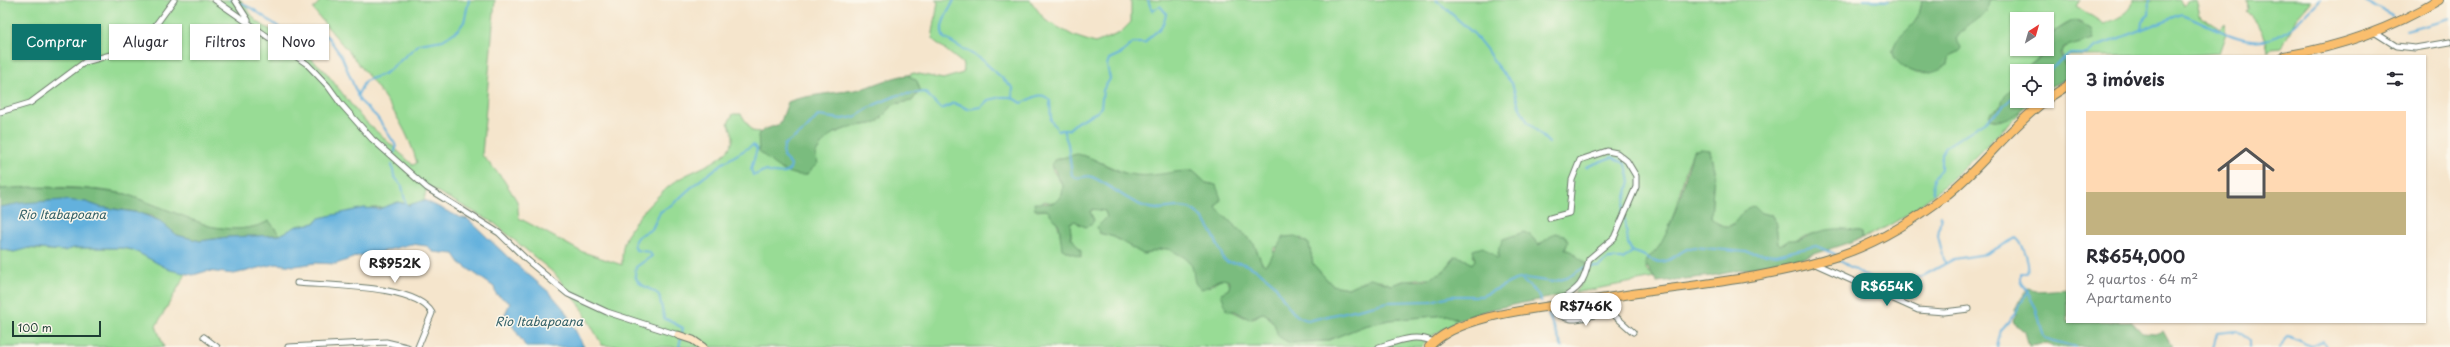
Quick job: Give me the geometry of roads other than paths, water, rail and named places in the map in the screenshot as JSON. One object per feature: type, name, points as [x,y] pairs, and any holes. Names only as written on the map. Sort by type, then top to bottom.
[{"type":"main road","points":[[2289,55],[2338,45],[2374,32],[2439,0]]},
{"type":"main road","points":[[2054,95],[2066,87]]},
{"type":"main road","points":[[1432,344],[1443,335],[1472,322],[1549,307],[1749,276],[1812,263],[1861,246],[1904,224],[1935,204],[2037,108]]},
{"type":"street","points":[[0,112],[30,103],[85,62],[136,48],[144,41],[174,0]]},
{"type":"street","points":[[215,0],[307,64],[328,86],[372,139],[427,188],[499,233],[527,260],[568,294],[607,312],[682,336],[703,347]]},
{"type":"street","points":[[235,0],[249,23]]},
{"type":"street","points":[[2374,32],[2396,46],[2415,48],[2450,42]]},
{"type":"street","points":[[1550,218],[1569,213],[1572,180],[1580,160],[1607,151],[1617,153],[1627,161],[1636,176],[1636,187],[1614,238],[1588,259],[1587,275],[1582,284],[1549,307],[1566,319],[1576,320],[1596,314],[1613,314],[1633,332]]},
{"type":"street","points":[[1812,263],[1918,310],[1944,312],[1969,309]]},
{"type":"street","points":[[297,283],[385,290],[419,300],[429,307],[432,313],[418,347]]},
{"type":"street","points":[[204,337],[217,347]]},
{"type":"street","points":[[1380,347],[1411,337],[1423,337],[1432,344]]},
{"type":"street","points":[[288,347],[386,342],[407,347]]},
{"type":"water","name":"Rio Itabapoana","points":[[63,200],[86,202],[100,207],[140,213],[160,221],[177,235],[200,241],[228,237],[280,235],[297,226],[315,223],[319,218],[364,208],[379,209],[398,202],[409,205],[424,200],[459,217],[468,219],[510,259],[550,293],[564,309],[584,347],[526,347],[505,314],[510,303],[496,294],[494,287],[460,263],[454,254],[433,252],[427,246],[411,244],[373,254],[358,256],[336,264],[315,263],[295,266],[276,264],[234,274],[207,271],[193,275],[170,270],[133,250],[122,248],[74,248],[64,251],[29,248],[14,252],[0,249],[0,207],[22,203]]},
{"type":"waterway","points":[[357,96],[365,81],[386,73],[419,44],[443,40],[458,30],[464,22],[469,0]]},
{"type":"waterway","points":[[954,0],[943,24],[942,33],[944,38],[981,59],[1013,88],[1012,98]]},
{"type":"waterway","points":[[679,347],[683,328],[664,318],[659,295],[642,285],[636,279],[636,267],[652,256],[649,252],[636,250],[635,242],[638,236],[652,229],[660,212],[673,204],[695,184],[723,163],[753,145],[757,149],[751,169],[753,175],[764,171],[780,174],[787,172],[791,165],[783,157],[784,145],[805,130],[818,116],[842,119],[855,117],[874,105],[898,95],[925,92],[941,109],[954,103],[968,109],[981,107],[988,100],[1002,97],[1010,97],[1022,103],[1036,96],[1043,96],[1050,101],[1051,121],[1058,130],[1068,130],[1077,122],[1097,112],[1101,107],[1103,90],[1110,79],[1107,65],[1109,59],[1122,53],[1133,43],[1145,43],[1163,24],[1166,13],[1160,6],[1152,11],[1148,0]]},
{"type":"waterway","points":[[1436,0],[1474,34],[1486,49],[1496,65],[1512,83],[1519,106],[1527,121],[1549,143]]},
{"type":"waterway","points":[[1863,0],[1888,1]]},
{"type":"waterway","points":[[2141,30],[2142,22],[2149,14],[2150,0]]},
{"type":"waterway","points":[[2069,55],[2087,54],[2096,47],[2182,14],[2232,36],[2245,39],[2271,39],[2289,30],[2320,0]]},
{"type":"waterway","points":[[2364,0],[2392,15]]},
{"type":"waterway","points":[[240,3],[253,9],[283,30],[296,32],[317,31],[328,37],[342,57],[360,101],[377,117],[395,144],[396,148],[394,153]]},
{"type":"waterway","points":[[2406,31],[2450,19]]},
{"type":"waterway","points":[[2054,67],[2066,57]]},
{"type":"waterway","points":[[1933,193],[1934,178],[1941,169],[1941,154],[1945,147],[1985,122],[2010,101]]},
{"type":"waterway","points":[[1063,130],[1068,144],[1072,176],[1077,178],[1087,176],[1092,177],[1106,184],[1132,201],[1151,208],[1160,209],[1182,207],[1197,213],[1204,220],[1214,236],[1224,260],[1228,262],[1245,264],[1271,281],[1293,312],[1304,319],[1311,320],[1388,302],[1431,301],[1451,296],[1482,296],[1515,280],[1526,278],[1552,282],[1567,278],[1585,267]]},
{"type":"waterway","points":[[1586,167],[1612,157],[1626,164],[1630,181],[1622,213]]},
{"type":"waterway","points":[[392,165],[394,176],[402,186],[406,205]]},
{"type":"waterway","points":[[1941,215],[1938,236],[1945,263]]},
{"type":"waterway","points":[[1625,219],[1628,243],[1632,252]]},
{"type":"waterway","points":[[1840,261],[1868,277],[1890,287],[1905,278],[1921,277],[1954,259],[1986,254],[2016,238],[2024,249],[2028,264],[2028,273],[2021,273],[2021,281],[2036,308],[2044,337],[2075,347]]},
{"type":"waterway","points":[[1632,252],[1639,253],[1659,262],[1669,260],[1685,250],[1694,247],[1776,255],[1816,246],[1835,254]]},
{"type":"waterway","points":[[1589,267],[1598,267],[1608,259],[1623,259],[1632,252]]},
{"type":"waterway","points":[[1522,280],[1536,292],[1541,301]]},
{"type":"waterway","points":[[1997,347],[2001,330],[2014,315],[2028,291]]},
{"type":"waterway","points":[[1548,314],[1562,347]]},
{"type":"waterway","points":[[2213,347],[2217,333],[2238,331],[2250,341],[2250,347]]},
{"type":"waterway","points":[[2279,347],[2289,336],[2311,346],[2323,341],[2326,347]]}]
